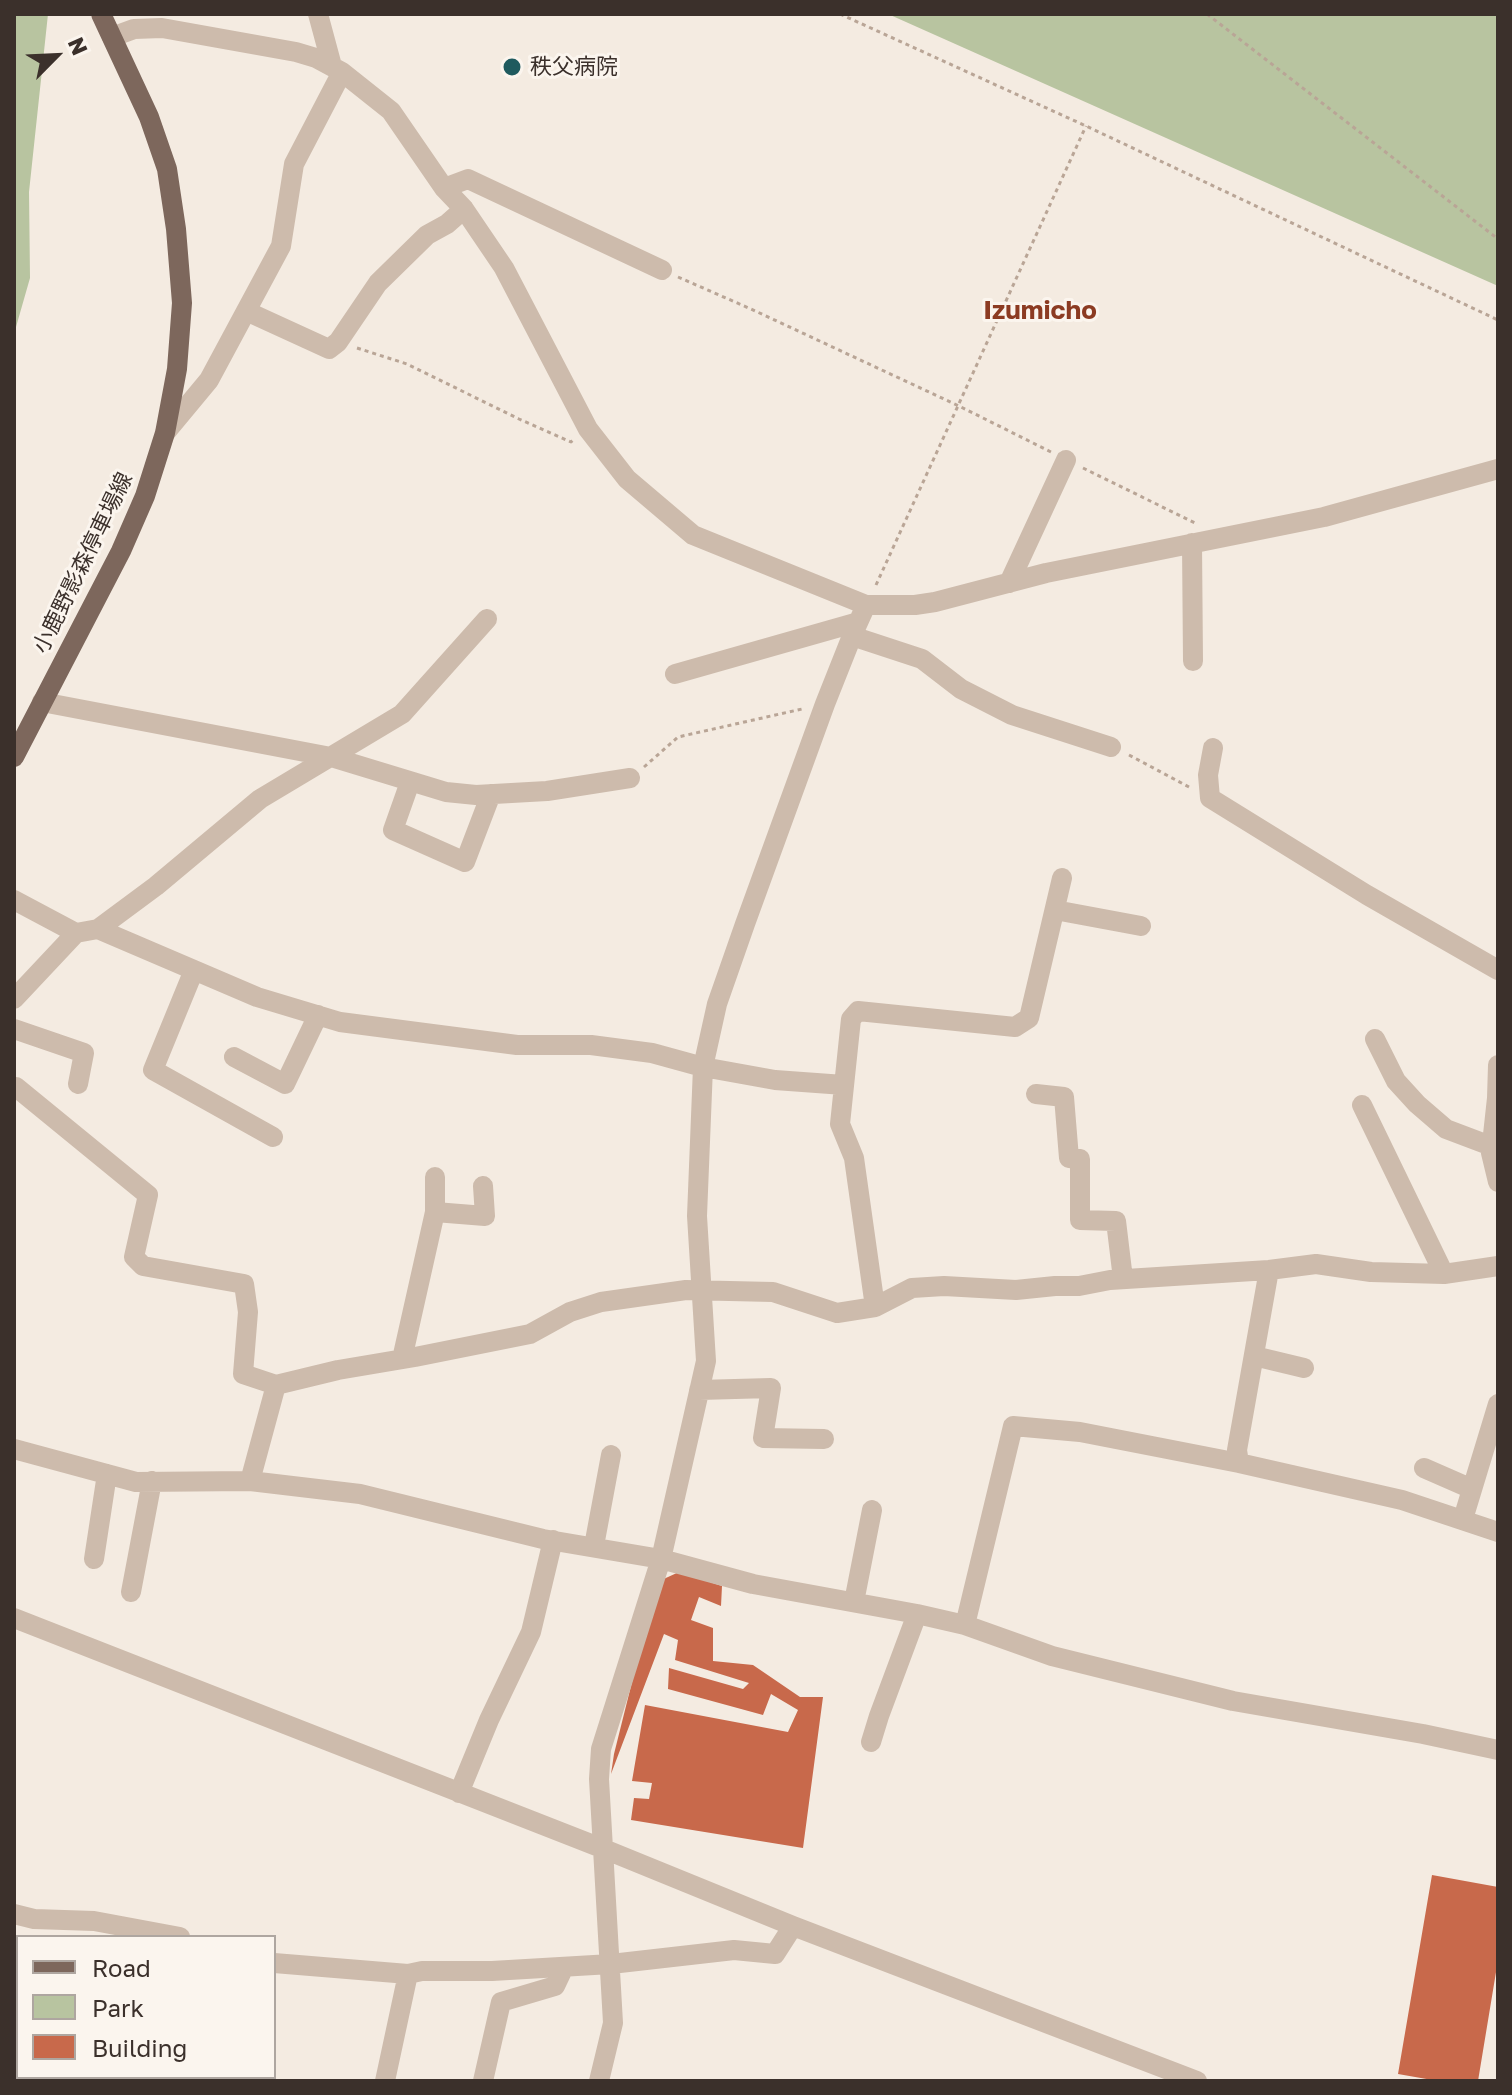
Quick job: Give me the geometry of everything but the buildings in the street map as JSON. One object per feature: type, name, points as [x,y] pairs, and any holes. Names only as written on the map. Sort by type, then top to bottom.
[{"type":"main road","name":"小鹿野影森停車場線","points":[[14,757],[121,551],[145,496],[165,433],[177,369],[182,303],[167,169],[149,117],[101,14]]},
{"type":"street","points":[[165,433],[209,380],[281,246],[294,164],[337,69],[318,14]]},
{"type":"street","points":[[112,37],[134,29],[162,28],[296,52],[337,69],[391,111],[444,188],[464,209],[504,268],[588,429],[627,479],[693,535],[859,621],[922,659],[961,689],[1012,715],[1111,747]]},
{"type":"street","points":[[444,188],[468,179],[662,270]]},
{"type":"street","points":[[246,311],[329,349],[338,342],[378,283],[427,235],[447,224],[464,209]]},
{"type":"street","points":[[1009,583],[1066,460]]},
{"type":"street","points":[[675,674],[925,603],[1193,533],[1324,517],[1495,474]]},
{"type":"street","points":[[1193,533],[1193,661]]},
{"type":"street","points":[[14,999],[76,933],[98,929],[156,886],[260,799],[402,714],[487,619]]},
{"type":"street","points":[[599,2081],[613,2023],[599,1779],[601,1749],[661,1559],[706,1361],[697,1216],[703,1067],[722,991],[825,704],[859,621]]},
{"type":"street","points":[[42,702],[331,757],[446,792],[476,795],[547,791],[630,778]]},
{"type":"street","points":[[1213,748],[1208,775],[1210,798],[1367,895],[1497,965]]},
{"type":"street","points":[[410,782],[393,830],[465,862],[491,794]]},
{"type":"street","points":[[875,1307],[854,1158],[840,1124],[851,1019],[858,1011],[1015,1027],[1029,1018],[1062,878]]},
{"type":"street","points":[[14,900],[76,933]]},
{"type":"street","points":[[1055,910],[1141,926]]},
{"type":"street","points":[[98,929],[257,997],[340,1022],[517,1045],[591,1045],[652,1053],[703,1067],[775,1080],[844,1085]]},
{"type":"street","points":[[194,970],[153,1070],[273,1137]]},
{"type":"street","points":[[234,1057],[285,1084],[318,1015]]},
{"type":"street","points":[[14,1029],[84,1053],[78,1084]]},
{"type":"street","points":[[1375,1039],[1396,1081],[1417,1104],[1446,1129],[1495,1146]]},
{"type":"street","points":[[1498,1065],[1495,1146],[1491,1153],[1498,1182]]},
{"type":"street","points":[[14,1087],[148,1195],[134,1257],[143,1266],[244,1284],[248,1312],[243,1374],[276,1385],[338,1370],[530,1334],[570,1312],[601,1302],[674,1292],[773,1292],[837,1313],[875,1307],[912,1288],[944,1286],[1016,1290],[1316,1264],[1371,1272],[1444,1274],[1498,1266]]},
{"type":"street","points":[[1036,1094],[1064,1097],[1069,1158],[1080,1159],[1080,1220],[1116,1221],[1123,1279]]},
{"type":"street","points":[[1362,1105],[1444,1274]]},
{"type":"street","points":[[402,1359],[435,1212],[435,1177]]},
{"type":"street","points":[[435,1212],[485,1216],[483,1186]]},
{"type":"street","points":[[1239,1463],[1237,1450],[1269,1270]]},
{"type":"street","points":[[1254,1356],[1304,1368]]},
{"type":"street","points":[[250,1481],[276,1385]]},
{"type":"street","points":[[699,1390],[771,1388],[763,1438],[824,1439]]},
{"type":"street","points":[[1463,1519],[1498,1404]]},
{"type":"street","points":[[965,1625],[1013,1426],[1080,1432],[1239,1463],[1402,1500],[1498,1532]]},
{"type":"street","points":[[14,1449],[136,1482],[250,1481],[360,1494],[553,1540],[661,1559],[753,1584],[965,1625],[1052,1656],[1233,1701],[1498,1750]]},
{"type":"street","points":[[594,1546],[611,1455]]},
{"type":"street","points":[[1424,1468],[1472,1489]]},
{"type":"street","points":[[94,1559],[107,1474]]},
{"type":"street","points":[[131,1592],[152,1481]]},
{"type":"street","points":[[854,1602],[872,1510]]},
{"type":"street","points":[[459,1793],[489,1720],[531,1632],[553,1540]]},
{"type":"street","points":[[871,1742],[917,1614]]},
{"type":"street","points":[[14,1618],[793,1926],[1197,2081]]},
{"type":"street","points":[[14,1914],[34,1919],[94,1921],[169,1935]]},
{"type":"street","points":[[276,1963],[408,1974],[611,1964],[734,1950],[775,1954],[793,1926]]},
{"type":"street","points":[[483,2081],[501,2002],[555,1986],[564,1967]]},
{"type":"street","points":[[385,2081],[408,1974]]},
{"type":"path","points":[[840,14],[1498,320]]},
{"type":"path","points":[[1207,14],[1498,239]]},
{"type":"path","points":[[859,621],[1086,126]]},
{"type":"path","points":[[662,270],[959,406],[1066,460],[1193,533]]},
{"type":"path","points":[[338,342],[407,364],[571,442],[588,429]]},
{"type":"path","points":[[630,778],[678,737],[825,704]]},
{"type":"path","points":[[1111,747],[1210,798]]},
{"type":"green space","points":[[14,14],[48,14],[29,192],[30,278],[14,334]]},
{"type":"green space","points":[[888,14],[1498,14],[1498,286]]},
{"type":"place","name":"秩父病院","points":[[512,67]]},
{"type":"district","name":"Izumicho","points":[[1040,311]]}]
